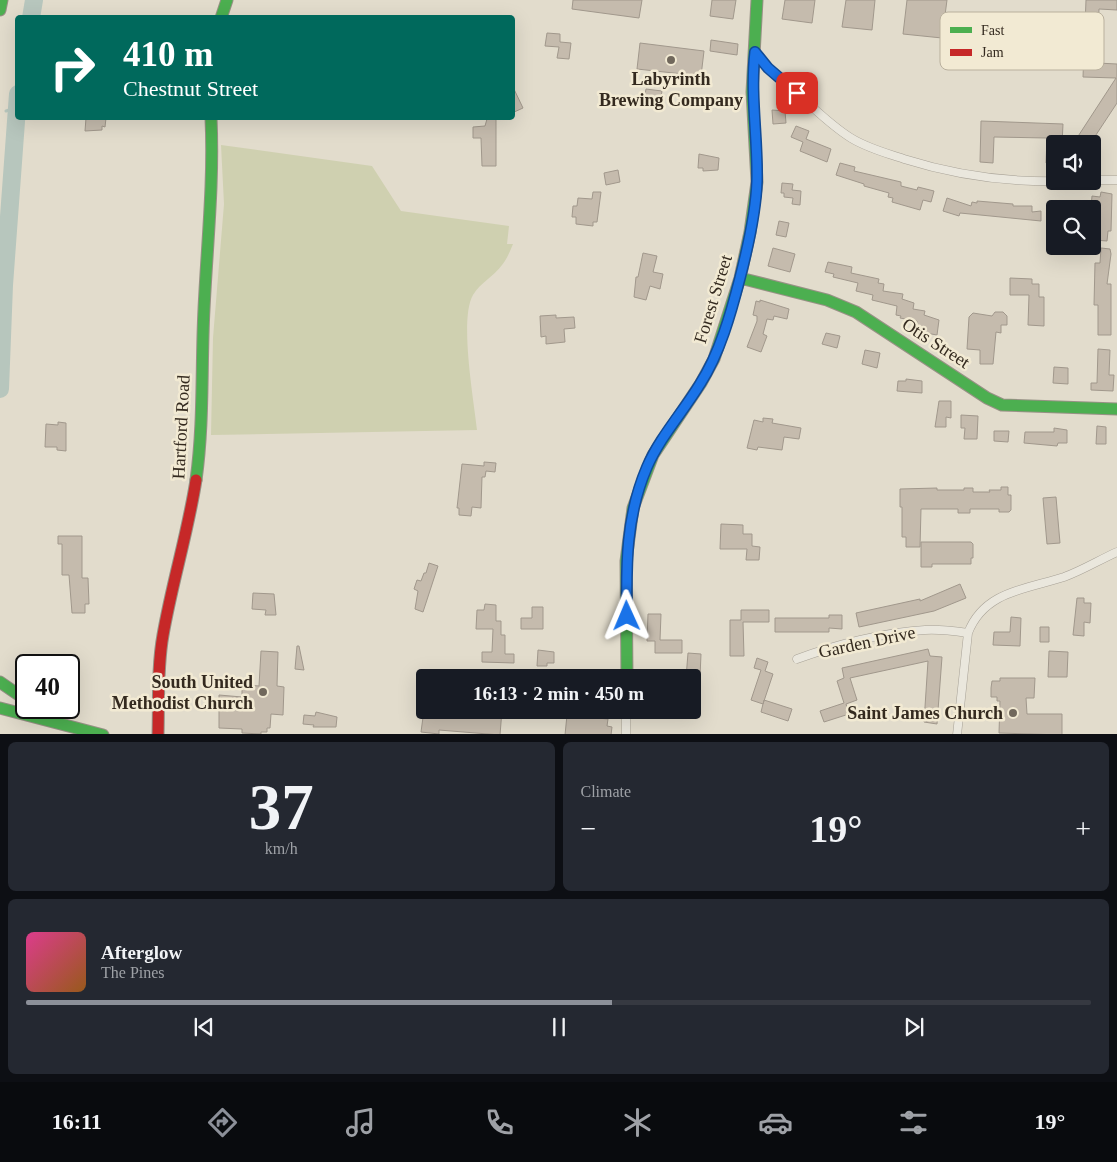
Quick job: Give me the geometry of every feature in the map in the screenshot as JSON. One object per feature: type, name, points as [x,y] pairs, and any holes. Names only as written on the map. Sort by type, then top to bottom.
[{"type":"main road","points":[[0,10],[2,0]]},
{"type":"main road","points":[[221,15],[227,0]]},
{"type":"main road","name":"Forest Street","points":[[627,669],[626,561],[633,508],[653,455],[701,383],[714,359],[740,278],[750,232],[757,182],[752,92],[757,0]]},
{"type":"main road","name":"Hartford Road","points":[[158,734],[159,674],[163,635],[189,525],[200,450],[204,310],[213,175],[211,120]]},
{"type":"main road","name":"Otis Street","points":[[740,278],[827,300],[856,312],[987,398],[1002,404],[1117,409]]},
{"type":"main road","points":[[0,682],[15,692]]},
{"type":"main road","points":[[0,708],[103,734]]},
{"type":"main road","points":[[54,719],[60,723]]},
{"type":"street","points":[[755,52],[768,68],[826,119],[851,138],[878,151],[931,168],[975,177],[1046,182]]},
{"type":"street","points":[[1101,180],[1117,180]]},
{"type":"street","points":[[957,734],[968,633],[974,617],[995,599],[1080,570],[1117,552]]},
{"type":"street","name":"Garden Drive","points":[[797,659],[821,650],[908,631],[928,629],[968,633]]},
{"type":"street","points":[[626,719],[626,734]]},
{"type":"green space","points":[[221,145],[372,166],[401,211],[509,226],[507,244],[513,244],[508,255],[499,269],[473,295],[469,307],[467,341],[477,430],[211,435],[213,338],[224,204]]},
{"type":"building","points":[[573,0],[642,0],[639,18],[572,9]]},
{"type":"building","points":[[712,0],[736,0],[733,19],[710,16]]},
{"type":"building","points":[[785,0],[815,0],[812,23],[782,19]]},
{"type":"building","points":[[846,0],[875,0],[872,30],[842,27]]},
{"type":"building","points":[[907,0],[947,0],[945,12],[940,12],[940,38],[903,34]]},
{"type":"building","points":[[1086,0],[1117,0],[1117,10],[1099,9],[1099,12],[1086,12]]},
{"type":"building","points":[[547,33],[560,34],[560,42],[571,43],[569,59],[557,58],[559,47],[545,46]]},
{"type":"building","points":[[711,40],[738,44],[737,55],[710,51]]},
{"type":"building","name":"Labyrinth Brewing Company","points":[[640,43],[704,51],[701,76],[637,69]]},
{"type":"building","points":[[1104,63],[1117,64],[1117,103],[1096,135],[1079,135],[1116,78],[1083,77],[1083,70],[1104,70]]},
{"type":"building","points":[[646,89],[662,91],[660,103],[644,101]]},
{"type":"building","points":[[515,91],[523,108],[515,112]]},
{"type":"building","points":[[772,110],[785,111],[786,123],[773,124]]},
{"type":"building","points":[[86,120],[106,120],[105,127],[102,126],[102,130],[85,131]]},
{"type":"building","points":[[487,120],[496,120],[496,166],[482,166],[481,138],[473,138],[473,127],[485,126]]},
{"type":"building","points":[[981,121],[1063,124],[1062,135],[1046,135],[1046,138],[994,137],[993,163],[980,162]]},
{"type":"building","points":[[796,126],[809,131],[806,139],[831,149],[827,162],[800,151],[803,142],[791,137]]},
{"type":"building","points":[[699,154],[719,158],[718,170],[703,171],[703,168],[698,168]]},
{"type":"building","points":[[840,163],[855,167],[854,171],[901,182],[901,186],[917,190],[918,187],[934,191],[931,202],[923,200],[920,210],[892,202],[893,198],[888,197],[889,193],[836,175]]},
{"type":"building","points":[[618,170],[620,182],[606,185],[604,173]]},
{"type":"building","points":[[782,183],[793,184],[792,190],[801,191],[800,205],[792,204],[793,198],[784,197],[784,193],[781,193]]},
{"type":"building","points":[[593,192],[601,192],[597,222],[593,222],[593,226],[576,224],[576,217],[572,217],[573,206],[577,206],[578,198],[592,199]]},
{"type":"building","points":[[1101,192],[1112,194],[1111,231],[1108,231],[1107,241],[1101,241],[1101,200],[1092,200],[1092,196],[1100,197]]},
{"type":"building","points":[[947,198],[971,206],[972,202],[977,203],[977,201],[1013,204],[1013,206],[1032,206],[1032,212],[1041,211],[1041,221],[960,213],[959,216],[943,211]]},
{"type":"building","points":[[779,221],[789,223],[786,237],[776,235]]},
{"type":"building","points":[[773,248],[795,254],[790,272],[768,266]]},
{"type":"building","points":[[1101,248],[1110,249],[1107,284],[1111,284],[1111,335],[1098,335],[1098,305],[1094,305],[1095,263],[1100,263]]},
{"type":"building","points":[[643,253],[657,256],[653,272],[663,274],[660,289],[650,286],[646,300],[634,297],[636,277],[638,277]]},
{"type":"building","points":[[828,262],[852,267],[851,273],[879,279],[878,283],[884,284],[883,291],[903,294],[902,299],[914,303],[913,309],[925,311],[924,315],[939,320],[937,335],[920,332],[921,327],[916,326],[917,321],[900,318],[901,316],[896,315],[897,306],[872,300],[873,295],[856,291],[858,283],[833,277],[834,274],[825,272]]},
{"type":"building","points":[[1010,278],[1032,279],[1032,284],[1039,284],[1039,297],[1044,297],[1044,326],[1028,325],[1029,295],[1010,295]]},
{"type":"building","points":[[760,300],[789,309],[787,319],[774,316],[773,320],[767,319],[763,334],[767,336],[761,352],[747,347],[757,321],[757,316],[753,315],[756,301],[760,302]]},
{"type":"building","points":[[995,312],[1003,312],[1007,316],[1007,325],[1001,325],[1001,333],[996,332],[993,364],[980,364],[980,350],[967,349],[969,317],[973,313],[992,316]]},
{"type":"building","points":[[556,315],[556,318],[574,317],[575,328],[564,329],[565,342],[546,344],[546,336],[541,337],[540,316]]},
{"type":"building","points":[[826,333],[840,336],[837,348],[822,344]]},
{"type":"building","points":[[1098,349],[1110,350],[1109,375],[1114,375],[1113,391],[1091,390],[1091,383],[1097,383]]},
{"type":"building","points":[[865,350],[880,353],[877,368],[862,364]]},
{"type":"building","points":[[1054,367],[1068,368],[1068,384],[1053,383]]},
{"type":"building","points":[[906,379],[922,381],[922,393],[897,391],[898,381],[906,381]]},
{"type":"building","points":[[939,401],[951,401],[951,418],[946,417],[946,427],[935,427]]},
{"type":"building","points":[[961,415],[978,416],[977,439],[964,439],[965,428],[961,428]]},
{"type":"building","points":[[763,418],[773,419],[772,423],[801,428],[799,439],[784,437],[782,450],[758,447],[757,450],[747,448],[754,420],[763,422]]},
{"type":"building","points":[[58,422],[66,423],[66,451],[57,450],[57,447],[45,447],[46,424],[58,425]]},
{"type":"building","points":[[1097,426],[1106,427],[1106,444],[1096,444]]},
{"type":"building","points":[[1054,428],[1067,430],[1067,443],[1058,443],[1057,446],[1024,443],[1025,432],[1054,432]]},
{"type":"building","points":[[994,431],[1009,431],[1008,442],[994,441]]},
{"type":"building","points":[[484,462],[496,463],[495,472],[486,471],[485,477],[482,477],[481,508],[472,507],[471,516],[459,515],[459,508],[457,508],[462,464],[484,466]]},
{"type":"building","points":[[1001,487],[1008,487],[1008,495],[1011,495],[1011,510],[1009,512],[999,512],[999,509],[970,509],[970,513],[958,513],[958,509],[921,509],[920,547],[906,547],[906,537],[902,537],[900,489],[937,488],[937,490],[964,490],[964,488],[973,488],[973,492],[990,492],[989,490],[1001,490]]},
{"type":"building","points":[[1056,497],[1060,543],[1047,544],[1043,498]]},
{"type":"building","points":[[721,524],[743,525],[743,534],[752,534],[752,546],[760,547],[759,560],[746,560],[747,549],[720,549]]},
{"type":"building","points":[[58,536],[82,536],[82,578],[88,578],[89,604],[85,604],[85,613],[72,613],[69,575],[62,575],[62,544],[58,544]]},
{"type":"building","points":[[921,542],[971,542],[973,544],[973,558],[971,558],[971,564],[932,564],[932,567],[921,567]]},
{"type":"building","points":[[429,563],[438,566],[423,612],[415,609],[418,591],[414,589],[417,580],[421,581],[424,573],[426,573]]},
{"type":"building","points":[[960,584],[966,598],[934,611],[859,627],[856,613],[920,599],[920,601]]},
{"type":"building","points":[[253,593],[274,594],[276,615],[265,615],[266,610],[252,609]]},
{"type":"building","points":[[1077,598],[1084,598],[1084,603],[1091,603],[1090,623],[1084,622],[1084,636],[1073,635]]},
{"type":"building","points":[[485,604],[496,605],[496,621],[501,621],[501,635],[505,635],[505,654],[514,654],[514,663],[482,662],[482,652],[492,652],[493,629],[476,629],[477,610],[484,610]]},
{"type":"building","points":[[532,607],[543,607],[543,629],[521,629],[521,618],[532,618]]},
{"type":"building","points":[[741,610],[769,610],[769,622],[743,622],[744,656],[730,656],[730,620],[741,620]]},
{"type":"building","points":[[648,614],[661,614],[660,640],[682,640],[682,653],[655,653],[655,641],[647,641]]},
{"type":"building","points":[[829,615],[842,615],[842,629],[829,628],[829,632],[775,632],[775,618],[829,618]]},
{"type":"building","points":[[1011,617],[1021,618],[1020,646],[993,645],[994,632],[1010,632]]},
{"type":"building","points":[[1040,627],[1049,627],[1049,642],[1040,642]]},
{"type":"building","points":[[297,646],[299,646],[304,670],[295,669]]},
{"type":"building","points":[[928,649],[930,656],[942,657],[937,724],[924,722],[928,661],[850,678],[857,700],[846,704],[849,714],[824,722],[820,711],[844,703],[837,681],[844,678],[842,668]]},
{"type":"building","points":[[538,650],[554,652],[554,663],[547,663],[547,666],[537,666]]},
{"type":"building","name":"South United Methodist Church","points":[[261,651],[278,652],[277,686],[284,687],[283,715],[271,714],[270,728],[267,728],[267,732],[261,732],[261,734],[242,733],[242,729],[219,728],[219,695],[242,697],[242,688],[245,688],[245,685],[259,686]]},
{"type":"building","points":[[1049,651],[1068,652],[1067,677],[1048,677]]},
{"type":"building","points":[[688,653],[701,654],[700,669],[687,669]]},
{"type":"building","points":[[757,658],[768,662],[765,671],[773,674],[763,704],[751,700],[761,670],[754,668]]},
{"type":"building","name":"Saint James Church","points":[[1000,678],[1035,678],[1034,698],[1026,698],[1027,714],[1062,714],[1062,734],[999,733],[1000,701],[997,701],[997,697],[991,697],[991,688],[992,681],[1000,681]]},
{"type":"building","points":[[764,700],[792,709],[788,721],[761,712]]},
{"type":"building","points":[[316,712],[337,717],[336,727],[313,727],[314,725],[303,724],[304,715],[315,716]]},
{"type":"building","points":[[423,719],[501,719],[500,734],[439,730],[439,734],[421,732]]},
{"type":"building","points":[[567,719],[608,719],[607,726],[612,727],[611,734],[565,734]]},
{"type":"waterway","points":[[32,15],[34,0]]},
{"type":"waterway","points":[[6,111],[15,108]]},
{"type":"waterway","points":[[0,389],[4,285],[16,120]]},
{"type":"traffic: fast","points":[[0,10],[2,0]]},
{"type":"traffic: fast","points":[[222,15],[227,0]]},
{"type":"traffic: fast","points":[[627,669],[626,561],[633,508],[653,455],[701,383],[714,359],[740,278],[750,232],[757,182],[752,92],[757,0]]},
{"type":"traffic: fast","points":[[196,480],[199,459],[204,309],[211,190],[211,120]]},
{"type":"traffic: fast","points":[[740,278],[827,300],[856,312],[987,398],[1002,405],[1117,409]]},
{"type":"traffic: fast","points":[[0,682],[15,692]]},
{"type":"traffic: fast","points":[[0,708],[99,734]]},
{"type":"traffic: fast","points":[[54,719],[60,723]]},
{"type":"traffic: jam","points":[[158,734],[161,647],[196,480]]},
{"type":"place","name":"Labyrinth Brewing Company","points":[[671,60]]},
{"type":"place","name":"South United Methodist Church","points":[[263,692]]},
{"type":"place","name":"Saint James Church","points":[[1013,713]]},
{"type":"route","points":[[627,616],[627,539],[633,508],[653,455],[701,383],[714,359],[740,278],[750,232],[757,182],[752,92],[755,52],[768,68],[797,93]]}]
